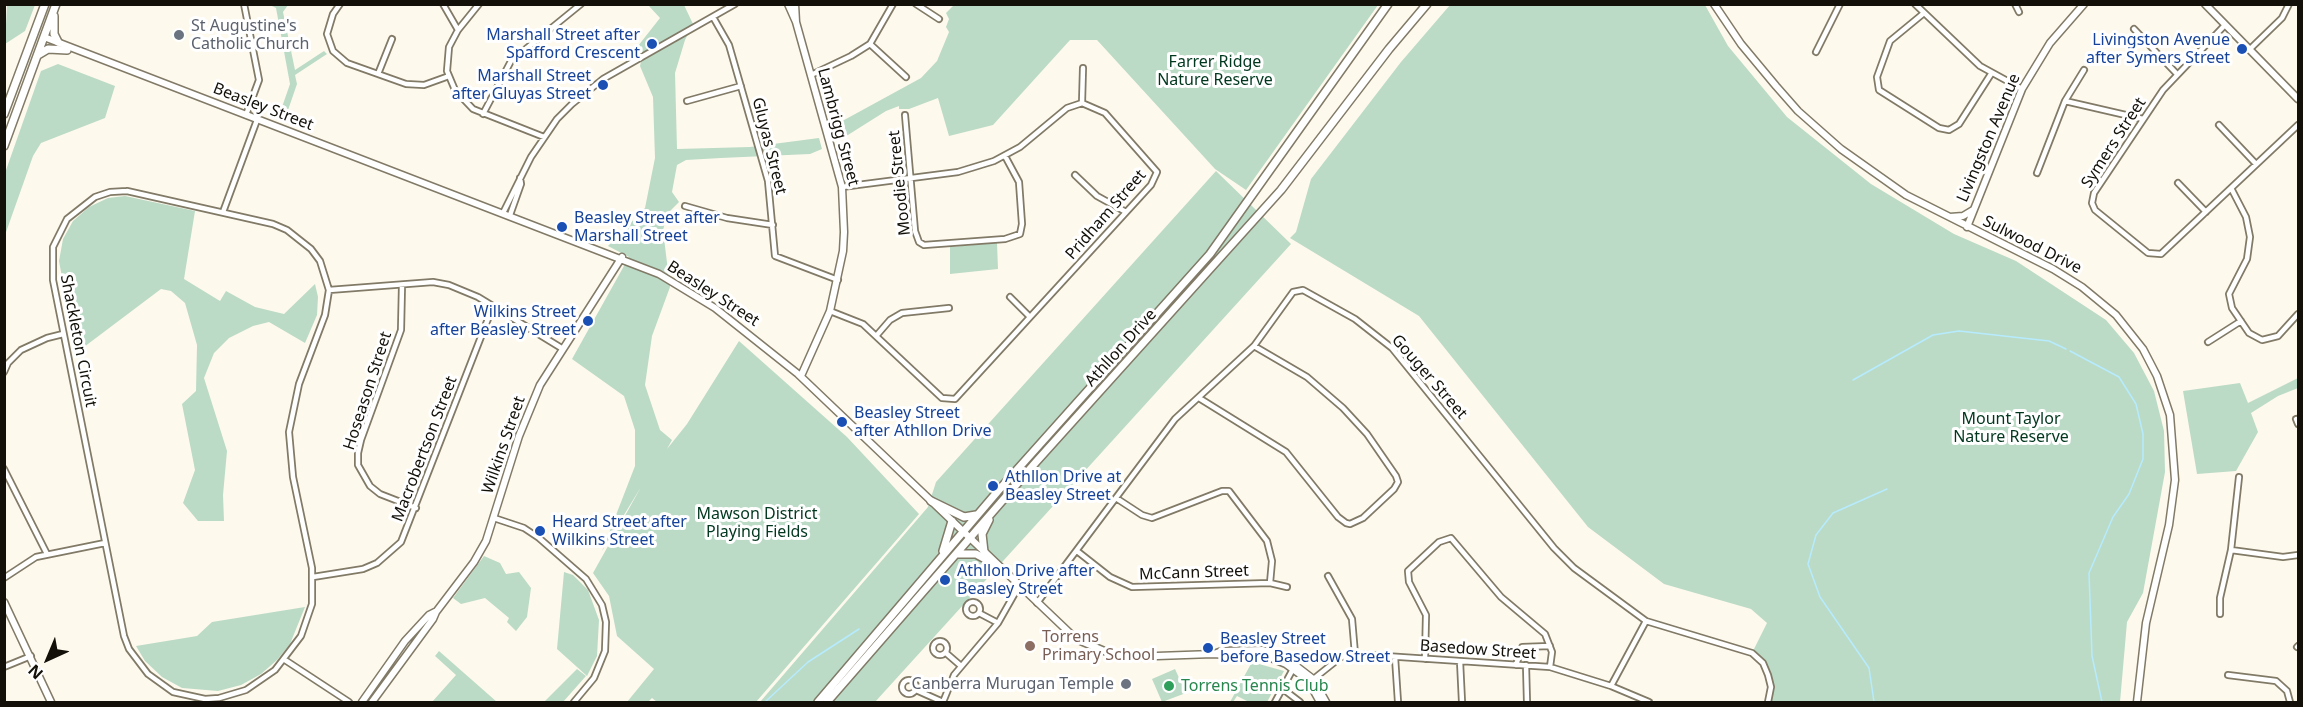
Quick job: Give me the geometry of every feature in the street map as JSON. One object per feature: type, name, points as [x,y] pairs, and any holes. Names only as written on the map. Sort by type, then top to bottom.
[{"type":"main road","points":[[4,114],[45,4]]},
{"type":"main road","name":"Lambrigg Street","points":[[788,4],[796,22],[842,187],[844,232],[838,280],[830,311],[799,375]]},
{"type":"main road","name":"Lambrigg Street","points":[[795,4],[796,22]]},
{"type":"main road","name":"Athllon Drive","points":[[818,702],[963,531],[1206,259],[1388,4]]},
{"type":"main road","name":"Athllon Drive","points":[[827,702],[992,512],[1275,197],[1389,49],[1427,4]]},
{"type":"main road","name":"Sulwood Drive","points":[[1714,4],[1759,68],[1814,126],[1878,177],[1946,217],[2053,269],[2100,300],[2143,349],[2165,395],[2174,436],[2175,491],[2146,623],[2137,702]]},
{"type":"main road","name":"Livingston Avenue","points":[[1967,227],[2022,89],[2050,43],[2084,4]]},
{"type":"main road","points":[[2205,4],[2298,99]]},
{"type":"main road","points":[[4,146],[56,5]]},
{"type":"main road","points":[[56,5],[54,34],[58,42]]},
{"type":"main road","points":[[33,35],[43,39]]},
{"type":"main road","name":"Beasley Street","points":[[43,39],[80,53]]},
{"type":"main road","name":"Beasley Street","points":[[43,39],[58,42],[80,53],[622,257],[659,273],[724,314],[799,375],[1076,639],[1109,653],[1129,657],[1263,650],[1283,656],[1311,681],[1326,702]]},
{"type":"main road","points":[[37,56],[48,49],[67,50]]},
{"type":"main road","points":[[1946,217],[1960,217],[1973,210]]},
{"type":"main road","name":"Wilkins Street","points":[[372,702],[474,562],[486,541],[530,406],[540,385],[622,257]]},
{"type":"main road","points":[[932,501],[964,517],[978,514]]},
{"type":"main road","points":[[984,552],[982,534],[992,512]]},
{"type":"main road","points":[[938,561],[947,545],[952,520]]},
{"type":"main road","points":[[955,555],[969,552],[998,566]]},
{"type":"main road","points":[[4,602],[51,702]]},
{"type":"main road","name":"Wilkins Street","points":[[362,702],[405,641],[429,615],[436,612]]},
{"type":"main road","name":"Beasley Street","points":[[1311,681],[1320,702]]},
{"type":"street","points":[[244,4],[259,80],[246,115]]},
{"type":"street","points":[[340,4],[329,24],[329,43],[347,63],[415,85],[433,83],[449,76]]},
{"type":"street","points":[[443,4],[458,30]]},
{"type":"street","points":[[479,4],[458,30],[447,59],[449,76],[460,98],[473,109],[544,137]]},
{"type":"street","points":[[483,114],[511,61],[581,4]]},
{"type":"street","points":[[506,214],[521,184],[520,178],[544,137],[557,119],[588,90],[735,4]]},
{"type":"street","points":[[811,75],[870,44],[893,4]]},
{"type":"street","points":[[916,4],[939,19]]},
{"type":"street","points":[[1816,52],[1839,4]]},
{"type":"street","points":[[1915,4],[1990,74],[2022,89]]},
{"type":"street","points":[[2015,4],[2019,12]]},
{"type":"street","points":[[2249,50],[2282,18],[2289,4]]},
{"type":"street","points":[[1924,13],[1890,41],[1877,76],[1877,85],[1883,93],[1939,128],[1949,130],[1959,124],[1990,74]]},
{"type":"street","name":"Gluyas Street","points":[[713,17],[729,45],[768,181],[775,256],[838,280]]},
{"type":"street","name":"Symers Street","points":[[2225,26],[2176,73],[2143,119],[2094,193],[2092,203],[2095,210],[2148,253],[2156,255],[2165,251],[2298,125]]},
{"type":"street","points":[[2134,29],[2176,73]]},
{"type":"street","points":[[378,74],[392,39]]},
{"type":"street","points":[[870,44],[906,77]]},
{"type":"street","points":[[842,187],[971,169],[1005,156],[1067,108],[1082,103],[1083,69]]},
{"type":"street","points":[[2037,173],[2065,101],[2084,70]]},
{"type":"street","points":[[687,101],[741,86]]},
{"type":"street","points":[[2065,101],[2143,119]]},
{"type":"street","name":"Pridham Street","points":[[830,311],[856,320],[877,334],[942,398],[951,401],[961,394],[1151,185],[1157,172],[1105,113],[1082,103]]},
{"type":"street","name":"Moodie Street","points":[[905,116],[909,178],[919,242],[930,245],[1014,237],[1022,229],[1019,182],[1005,156]]},
{"type":"street","points":[[223,212],[257,120]]},
{"type":"street","points":[[2219,125],[2256,164]]},
{"type":"street","points":[[1075,175],[1097,196],[1126,212]]},
{"type":"street","points":[[2178,183],[2206,212]]},
{"type":"street","points":[[2231,188],[2246,218],[2250,237],[2247,259],[2229,294],[2230,303],[2251,335],[2265,340],[2278,336],[2298,314]]},
{"type":"street","name":"Shackleton Circuit","points":[[127,191],[223,212],[273,224],[299,238],[320,261],[329,290],[325,315],[299,384],[289,432],[293,477],[313,577],[312,604],[308,619],[301,636],[285,660],[261,682],[246,690],[219,698],[187,696],[161,685],[129,650],[105,543],[63,334],[51,262],[59,233],[67,219],[78,208],[95,197],[110,192],[127,191]]},
{"type":"street","points":[[685,206],[727,218],[773,225]]},
{"type":"street","points":[[329,290],[433,282],[449,285],[493,306],[563,349]]},
{"type":"street","name":"Hoseason Street","points":[[402,285],[401,330],[362,440],[358,465],[370,486],[380,494],[416,508]]},
{"type":"street","name":"Gouger Street","points":[[1037,603],[1159,439],[1254,346],[1298,289],[1364,326],[1406,364],[1554,548],[1574,568],[1646,621],[1752,654],[1763,663],[1768,675],[1771,687],[1768,702]]},
{"type":"street","points":[[1010,297],[1030,317]]},
{"type":"street","name":"Macrobertson Street","points":[[313,577],[363,569],[377,563],[401,542],[493,306]]},
{"type":"street","points":[[877,334],[890,320],[902,313],[949,308]]},
{"type":"street","points":[[2208,342],[2241,321]]},
{"type":"street","points":[[4,372],[8,363],[21,350],[47,338],[63,334]]},
{"type":"street","points":[[1199,398],[1286,452],[1338,517],[1346,523],[1350,524],[1363,518],[1394,489],[1398,482],[1396,476],[1367,434],[1343,408],[1307,377],[1254,346]]},
{"type":"street","points":[[4,469],[47,554]]},
{"type":"street","points":[[2220,614],[2220,598],[2231,550],[2239,477]]},
{"type":"street","points":[[1116,498],[1142,516],[1152,518],[1162,516],[1221,490],[1229,491],[1271,550],[1270,583]]},
{"type":"street","points":[[494,518],[524,528],[539,538],[586,579],[602,605],[606,622],[605,651],[594,678],[574,702]]},
{"type":"street","points":[[1425,659],[1426,615],[1409,582],[1408,572],[1446,538],[1456,541],[1501,597],[1545,634],[1550,646],[1550,667]]},
{"type":"street","points":[[4,578],[28,560],[105,543]]},
{"type":"street","points":[[2231,550],[2283,557],[2298,555]]},
{"type":"street","name":"McCann Street","points":[[1077,551],[1110,577],[1132,587],[1270,583],[1287,587]]},
{"type":"street","points":[[1311,681],[1341,657],[1355,654],[1352,619],[1328,576]]},
{"type":"street","points":[[916,690],[943,702],[954,675],[998,623],[1019,586]]},
{"type":"street","points":[[979,613],[998,623]]},
{"type":"street","points":[[1611,686],[1646,621]]},
{"type":"street","points":[[1516,665],[1522,647],[1550,646]]},
{"type":"street","points":[[946,653],[962,666]]},
{"type":"street","name":"Basedow Street","points":[[1355,654],[1550,667],[1611,686],[1649,702]]},
{"type":"street","points":[[4,667],[31,656]]},
{"type":"street","points":[[1395,657],[1398,702]]},
{"type":"street","points":[[285,660],[349,702]]},
{"type":"street","points":[[1460,661],[1462,702]]},
{"type":"street","points":[[1275,702],[1295,666]]},
{"type":"street","points":[[1526,666],[1527,702]]},
{"type":"street","points":[[2228,675],[2276,681],[2287,691],[2290,702]]},
{"type":"street","points":[[1283,689],[1300,702]]},
{"type":"green space","points":[[7,5],[35,5],[25,31],[5,44]]},
{"type":"green space","points":[[270,5],[288,5],[283,12],[295,70],[324,51],[327,54],[295,75],[297,84],[287,113],[281,110],[290,84],[276,8]]},
{"type":"green space","name":"Mawson District Playing Fields","points":[[648,5],[684,5],[693,24],[685,40],[675,73],[677,149],[750,147],[819,138],[822,149],[810,154],[686,160],[677,165],[672,192],[679,202],[668,213],[663,230],[670,287],[652,336],[645,385],[660,430],[672,440],[667,449],[687,424],[739,341],[847,437],[919,514],[756,702],[657,702],[652,698],[648,702],[627,702],[654,669],[617,636],[609,596],[593,573],[641,487],[602,551],[635,466],[635,430],[624,396],[572,359],[629,257],[608,246],[645,208],[655,158],[653,97],[640,66],[643,53],[638,46],[660,18]]},
{"type":"green space","name":"Farrer Ridge Nature Reserve","points":[[954,5],[1378,5],[1246,190],[1215,169],[1097,40],[1070,40],[993,125],[949,136],[938,98],[909,109],[899,109],[899,106],[886,111],[840,140],[835,125],[921,78],[937,61],[949,32],[946,27],[949,19],[946,13]]},
{"type":"green space","name":"Mount Taylor Nature Reserve","points":[[1450,5],[1705,5],[1728,46],[1787,117],[1871,184],[1954,234],[2016,261],[2106,320],[2134,353],[2154,391],[2164,431],[2165,472],[2143,593],[2127,622],[2120,702],[1768,702],[1771,687],[1763,663],[1752,653],[1767,623],[1751,609],[1664,584],[1588,527],[1419,316],[1290,238],[1296,232],[1311,179],[1401,62]]},
{"type":"green space","points":[[58,64],[115,86],[105,118],[41,143],[33,156],[5,235],[5,173],[41,71]]},
{"type":"green space","points":[[1216,171],[1291,244],[875,702],[760,702],[928,507],[936,482]]},
{"type":"green space","points":[[125,196],[195,211],[184,279],[220,301],[226,291],[255,307],[284,314],[315,284],[318,297],[317,315],[305,343],[269,322],[253,326],[229,338],[214,353],[204,378],[227,451],[223,495],[224,521],[198,521],[183,503],[195,470],[182,404],[196,391],[197,345],[185,303],[171,291],[161,289],[76,353],[59,261],[63,239],[73,221],[89,207],[108,198]]},
{"type":"green space","points":[[997,243],[998,269],[950,274],[950,247]]},
{"type":"green space","points":[[2298,378],[2298,388],[2278,396],[2251,413],[2258,432],[2236,471],[2197,474],[2183,391],[2240,383],[2248,403]]},
{"type":"green space","points":[[484,556],[500,563],[506,574],[519,572],[531,588],[527,617],[516,631],[507,622],[509,618],[485,598],[461,604],[453,598]]},
{"type":"green space","points":[[564,572],[573,575],[588,590],[599,620],[597,656],[587,676],[557,649]]},
{"type":"green space","points":[[305,607],[290,644],[277,660],[261,674],[241,685],[218,691],[182,688],[162,677],[145,661],[136,646],[197,636],[212,622]]},
{"type":"green space","points":[[439,651],[497,702],[432,702],[456,675],[435,656]]},
{"type":"green space","points":[[1252,662],[1284,671],[1267,702],[1249,702],[1237,696],[1233,702],[1230,702]]},
{"type":"green space","points":[[577,669],[586,676],[563,702],[544,702]]},
{"type":"green space","name":"Torrens Tennis Club","points":[[1175,669],[1186,693],[1162,702],[1152,679]]},
{"type":"waterway","points":[[1853,380],[1933,335],[1959,331],[2049,341],[2066,349]]},
{"type":"waterway","points":[[2070,351],[2119,377],[2136,404],[2143,434],[2143,459],[2129,494],[2113,517],[2089,573],[2092,656],[2102,702]]},
{"type":"waterway","points":[[1874,702],[1869,668],[1820,597],[1808,564],[1816,535],[1833,513],[1887,489]]},
{"type":"waterway","points":[[765,702],[808,662],[859,629]]},
{"type":"place","name":"St Augustine's Catholic Church","points":[[179,35]]},
{"type":"place","name":"Marshall Street after Spafford Crescent","points":[[652,44]]},
{"type":"place","name":"Livingston Avenue after Symers Street","points":[[2242,49]]},
{"type":"place","name":"Marshall Street after Gluyas Street","points":[[603,85]]},
{"type":"place","name":"Beasley Street after Marshall Street","points":[[562,227]]},
{"type":"place","name":"Wilkins Street after Beasley Street","points":[[588,321]]},
{"type":"place","name":"Beasley Street after Athllon Drive","points":[[842,422]]},
{"type":"place","name":"Athllon Drive at Beasley Street","points":[[993,486]]},
{"type":"place","name":"Heard Street after Wilkins Street","points":[[540,531]]},
{"type":"place","name":"Athllon Drive after Beasley Street","points":[[945,580]]},
{"type":"place","name":"Torrens Primary School","points":[[1030,646]]},
{"type":"place","name":"Beasley Street before Basedow Street","points":[[1208,648]]},
{"type":"place","name":"Canberra Murugan Temple","points":[[1126,684]]},
{"type":"place","name":"Torrens Tennis Club","points":[[1169,686]]}]
